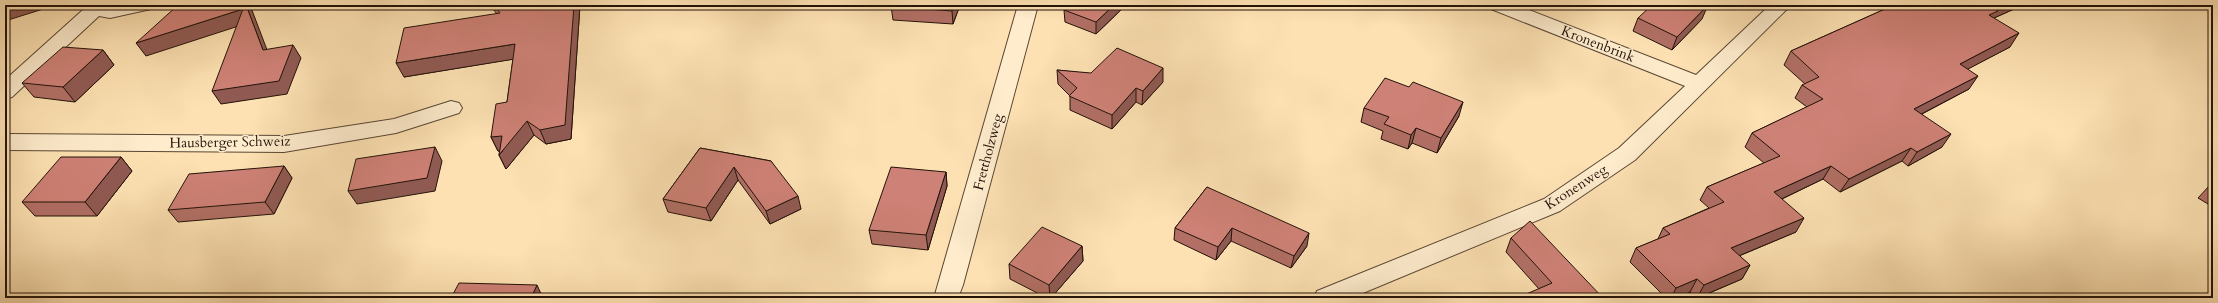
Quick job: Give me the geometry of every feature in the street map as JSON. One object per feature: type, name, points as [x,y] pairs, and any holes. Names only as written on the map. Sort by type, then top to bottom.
[{"type":"street","points":[[5,92],[94,7],[110,12],[144,5]]},
{"type":"street","name":"Frettholzweg","points":[[946,298],[954,278],[1028,5]]},
{"type":"street","name":"Kronenbrink","points":[[1498,5],[1699,84]]},
{"type":"street","name":"Kronenweg","points":[[1326,298],[1552,205],[1627,154],[1781,5]]},
{"type":"street","name":"Hausberger Schweiz","points":[[5,142],[284,144],[396,126],[452,108]]},
{"type":"building","points":[[178,5],[246,5],[263,50],[293,45],[279,81],[212,91],[243,9],[136,43]]},
{"type":"building","points":[[494,5],[574,5],[565,125],[540,130],[527,121],[499,155],[502,136],[491,137],[496,104],[507,102],[515,44],[396,63],[404,28],[500,13]]},
{"type":"building","points":[[954,5],[952,11],[891,6]]},
{"type":"building","points":[[1069,5],[1114,5],[1096,22],[1064,10]]},
{"type":"building","points":[[1652,5],[1708,5],[1677,37],[1638,18]]},
{"type":"building","points":[[1894,5],[2001,5],[1994,8],[1998,11],[1989,15],[2019,33],[1960,64],[1978,76],[1914,109],[1951,134],[1917,152],[1911,148],[1849,179],[1831,166],[1774,192],[1804,218],[1731,248],[1750,265],[1704,285],[1697,279],[1676,288],[1636,248],[1670,234],[1663,228],[1724,202],[1707,187],[1780,156],[1752,133],[1823,99],[1802,85],[1819,77],[1791,51]]},
{"type":"building","points":[[63,47],[103,50],[63,87],[22,83]]},
{"type":"building","points":[[1117,48],[1163,68],[1143,91],[1136,88],[1112,115],[1069,96],[1077,88],[1057,70],[1091,73]]},
{"type":"building","points":[[1385,78],[1409,87],[1413,82],[1463,102],[1441,138],[1416,128],[1411,135],[1384,124],[1389,117],[1364,108]]},
{"type":"building","points":[[435,147],[427,178],[348,191],[356,159]]},
{"type":"building","points":[[700,148],[771,161],[798,196],[766,211],[734,167],[706,208],[663,199]]},
{"type":"building","points":[[61,157],[121,157],[85,202],[22,202]]},
{"type":"building","points":[[284,166],[265,202],[168,210],[189,174]]},
{"type":"building","points":[[891,167],[946,172],[926,235],[869,230]]},
{"type":"building","points":[[1207,187],[1309,233],[1294,256],[1232,228],[1218,247],[1175,228]]},
{"type":"building","points":[[1530,221],[1603,298],[1517,298],[1552,283],[1511,238]]},
{"type":"building","points":[[1042,227],[1082,246],[1049,285],[1009,264]]},
{"type":"building","points":[[459,283],[537,285],[531,298],[451,298]]}]
